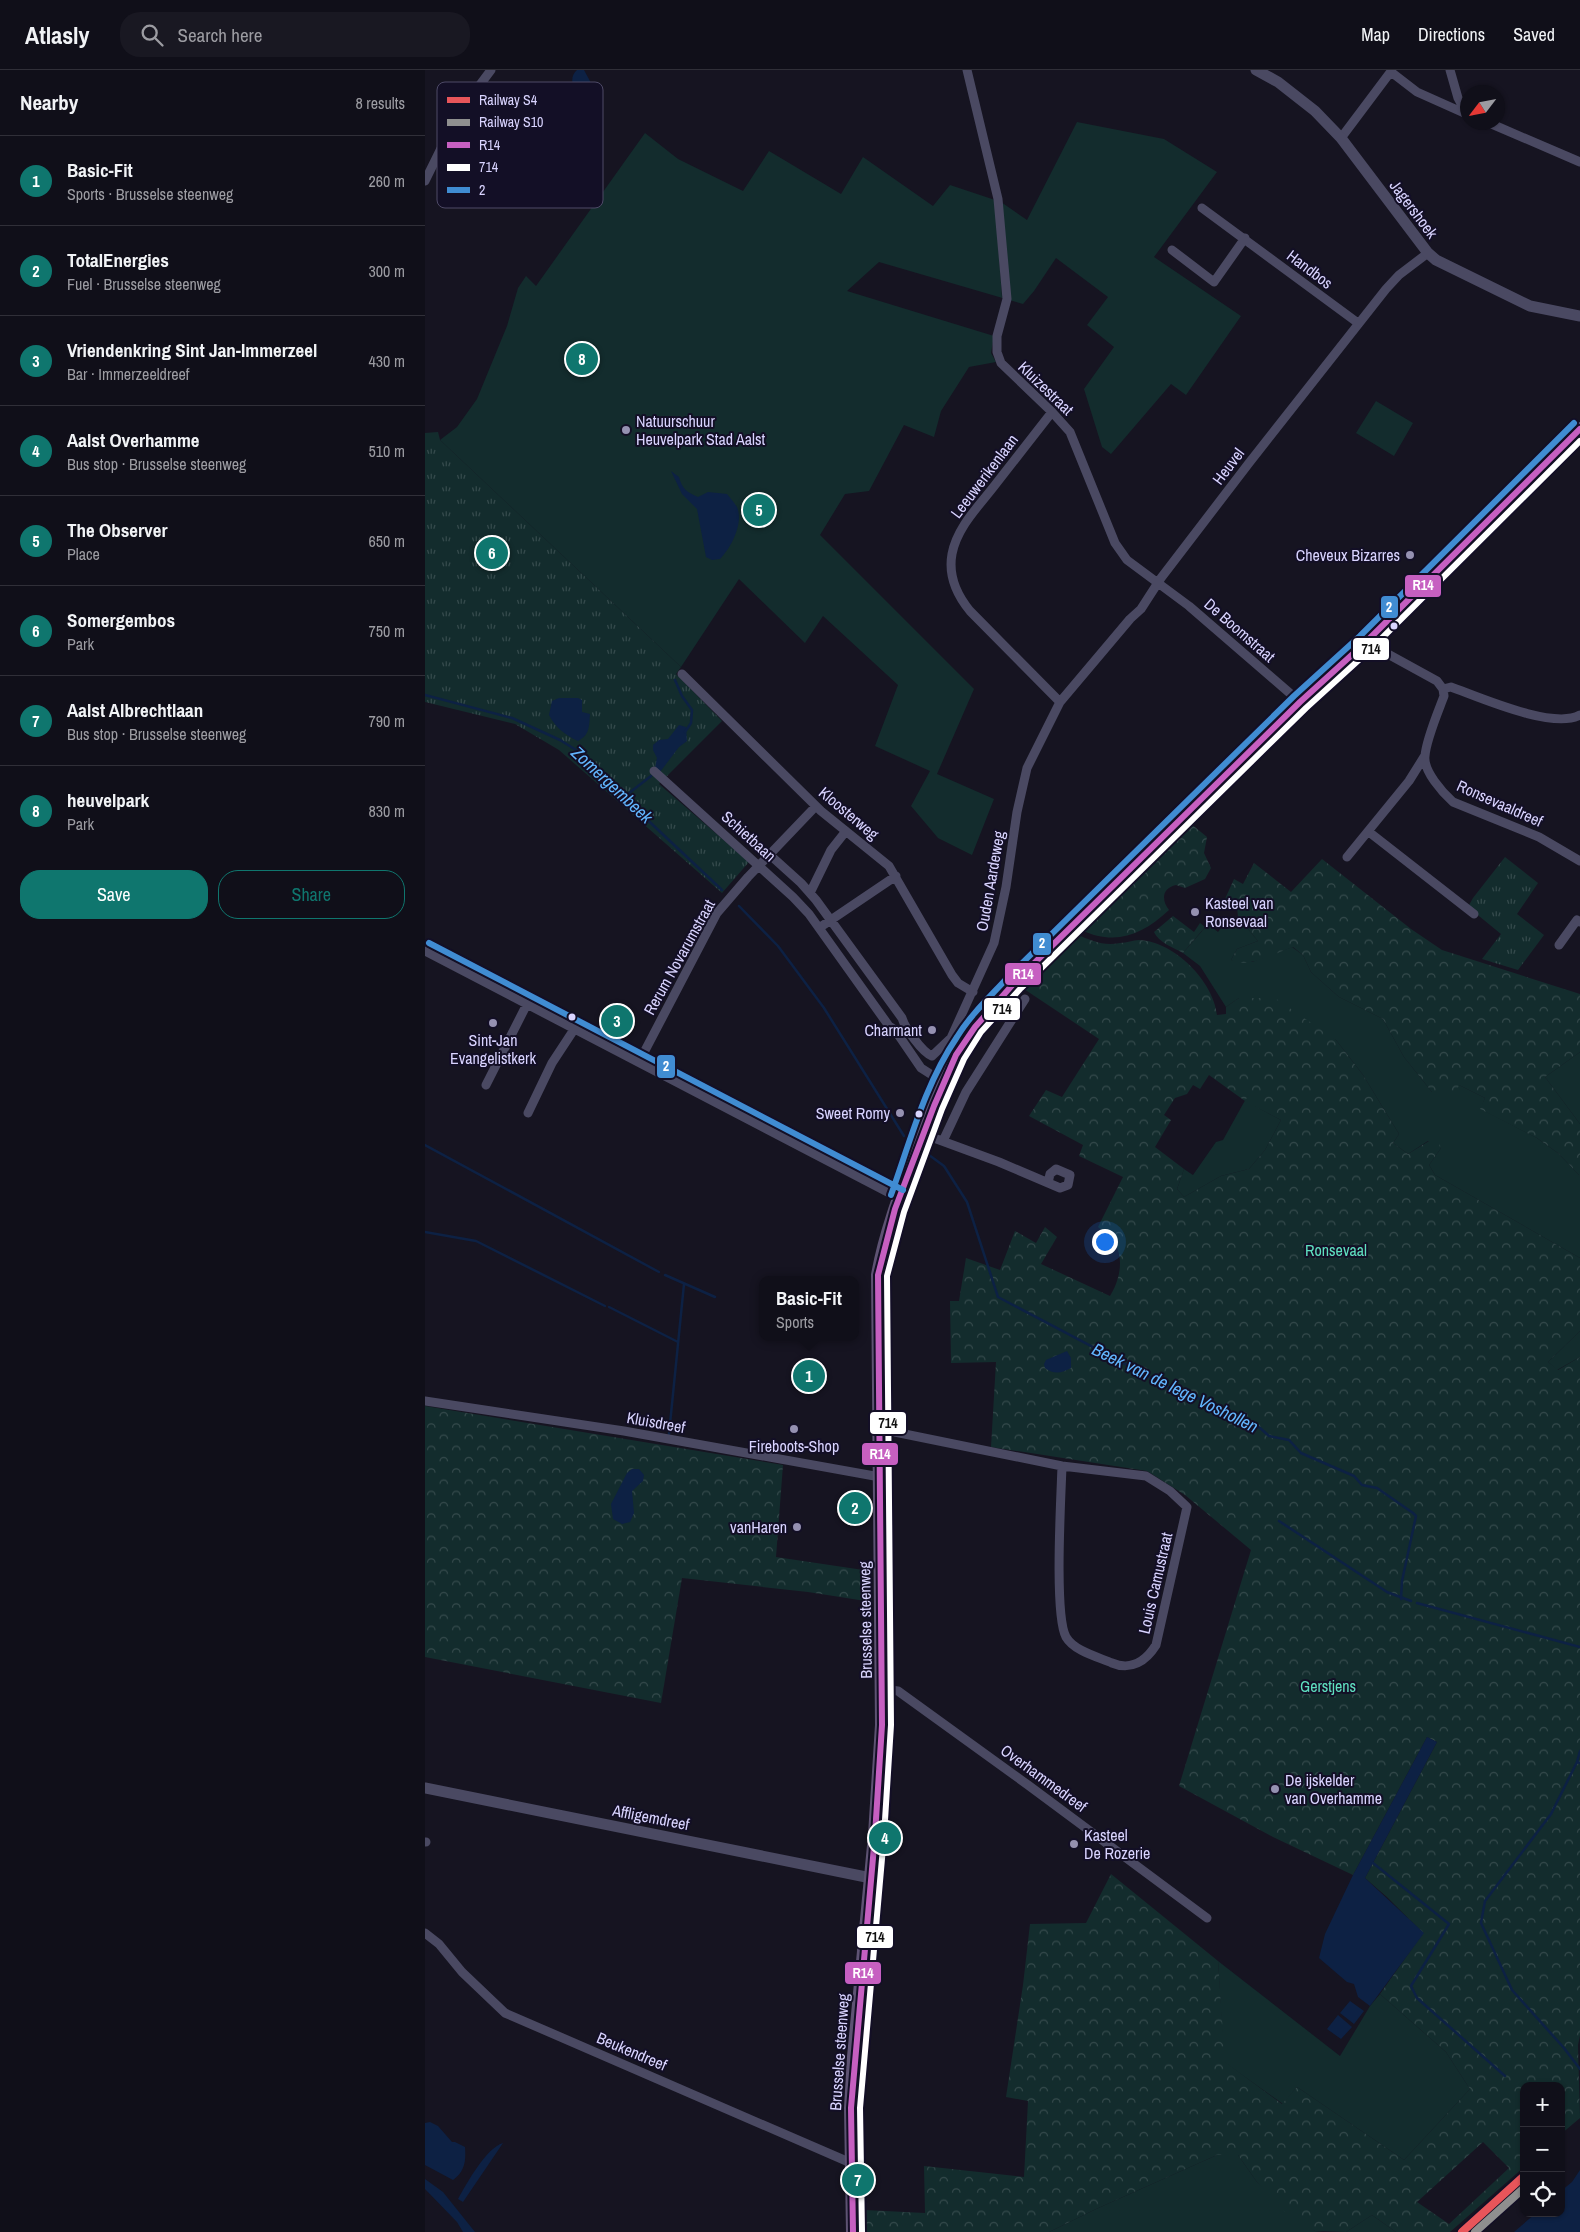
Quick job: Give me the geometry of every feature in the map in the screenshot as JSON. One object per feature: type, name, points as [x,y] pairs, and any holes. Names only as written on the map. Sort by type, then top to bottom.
[{"type":"main road","name":"Brusselse steenweg","points":[[853,2232],[851,2108],[880,1767],[883,1689],[878,1275],[881,1256],[899,1198],[943,1082],[963,1043],[1015,982],[1300,702],[1366,642],[1580,429]]},
{"type":"street","points":[[482,82],[491,70]]},
{"type":"street","name":"Kluizestraat","points":[[967,70],[998,199],[1007,299],[997,336],[997,352],[1001,363],[1070,432],[1115,543],[1127,560],[1159,583]]},
{"type":"street","name":"Jagershoek","points":[[1256,70],[1278,82],[1315,112],[1341,138],[1428,253],[1436,260],[1531,306],[1580,316]]},
{"type":"street","points":[[1450,70],[1460,97]]},
{"type":"street","points":[[1341,138],[1391,71],[1417,92],[1460,110]]},
{"type":"street","points":[[1505,130],[1580,162]]},
{"type":"street","points":[[425,181],[437,157]]},
{"type":"street","name":"Handbos","points":[[1202,208],[1245,238],[1358,324]]},
{"type":"street","points":[[1172,250],[1214,282],[1245,238]]},
{"type":"street","name":"Heuvel","points":[[1060,702],[1130,618],[1141,609],[1249,463],[1358,324],[1399,275],[1428,253]]},
{"type":"street","name":"Leeuwerikenlaan","points":[[1052,412],[963,527],[952,554],[951,569],[958,595],[970,611],[1060,702]]},
{"type":"street","name":"De Boomstraat","points":[[1159,583],[1189,606],[1300,702]]},
{"type":"street","points":[[1347,857],[1409,782],[1424,758],[1443,696],[1443,688],[1437,681],[1366,642]]},
{"type":"street","name":"Kloosterweg","points":[[683,674],[816,806],[889,866],[952,975],[958,984],[973,992]]},
{"type":"street","points":[[1443,688],[1451,687],[1517,712],[1567,719],[1580,715]]},
{"type":"street","name":"Ouden Aardeweg","points":[[932,1056],[951,1038],[994,943],[1006,887],[1017,812],[1027,768],[1060,702]]},
{"type":"street","name":"Ronsevaaldreef","points":[[1424,758],[1437,785],[1453,802],[1539,837],[1580,861]]},
{"type":"street","name":"Schietbaan","points":[[656,773],[793,897],[819,928],[921,1068],[943,1082]]},
{"type":"street","name":"Rerum Novarumstraat","points":[[639,1062],[717,913],[758,866],[816,806]]},
{"type":"street","points":[[810,894],[831,850],[846,831]]},
{"type":"street","points":[[1369,832],[1473,914]]},
{"type":"street","name":"Schietbaan","points":[[770,854],[810,894],[831,920],[902,1018],[904,1024],[927,1054],[932,1056]]},
{"type":"street","points":[[819,928],[896,876]]},
{"type":"street","points":[[1559,945],[1577,920],[1580,922]]},
{"type":"street","points":[[425,951],[899,1198]]},
{"type":"street","points":[[943,1141],[966,1092],[1025,999]]},
{"type":"street","points":[[486,1085],[527,1004]]},
{"type":"street","points":[[963,1014],[976,1026]]},
{"type":"street","points":[[895,1030],[904,1024]]},
{"type":"street","points":[[528,1113],[552,1063],[575,1028]]},
{"type":"street","points":[[930,1073],[932,1056]]},
{"type":"street","points":[[923,1134],[1048,1183]]},
{"type":"street","name":"Kluisdreef","points":[[425,1401],[624,1431],[880,1477]]},
{"type":"street","name":"Louis Camustraat","points":[[880,1429],[1062,1466],[1146,1476],[1170,1491],[1187,1508],[1156,1645],[1142,1662],[1119,1666],[1076,1647],[1066,1637],[1060,1596],[1062,1466]]},
{"type":"street","name":"Overhammedreef","points":[[883,1689],[898,1691],[1207,1918]]},
{"type":"street","name":"Affligemdreef","points":[[425,1788],[871,1878]]},
{"type":"street","name":"Beukendreef","points":[[425,1933],[439,1944],[462,1972],[505,2012],[851,2163]]},
{"type":"green space","points":[[1077,122],[1164,139],[1217,172],[1154,257],[1241,316],[1186,395],[1171,384],[1111,454],[1102,447],[1084,389],[1114,347],[1087,325],[1108,297],[1056,258],[1023,304],[879,262],[847,291],[994,336],[991,353],[996,362],[969,367],[941,411],[934,437],[904,425],[869,491],[845,494],[820,535],[974,689],[937,774],[994,799],[972,855],[938,838],[911,806],[930,771],[875,746],[898,685],[823,616],[805,643],[739,579],[681,667],[440,440],[457,427],[477,399],[507,326],[518,288],[526,276],[536,286],[592,208],[603,208],[603,192],[645,133],[678,159],[743,191],[769,151],[841,194],[863,157],[933,206],[950,185],[995,200],[1002,297],[1007,299],[1001,202],[1027,220]]},
{"type":"green space","points":[[1376,401],[1413,423],[1394,456],[1356,433]]},
{"type":"green space","points":[[438,432],[440,440],[681,667],[676,674],[722,721],[659,784],[749,862],[722,893],[559,750],[515,724],[425,702],[425,433]]},
{"type":"green space","points":[[1190,823],[1207,837],[1204,853],[1211,868],[1205,879],[1185,888],[1176,885],[1168,889],[1164,898],[1169,910],[1139,932],[1117,937],[1106,937],[1081,930]]},
{"type":"green space","points":[[1505,857],[1538,883],[1517,914],[1544,935],[1518,970],[1482,959],[1501,934],[1468,907]]},
{"type":"green space","points":[[1322,859],[1411,929],[1442,950],[1580,994],[1580,1052],[1545,1077],[1580,1124],[1580,1176],[1558,1153],[1537,1138],[1480,1109],[1485,1098],[1459,1085],[1454,1098],[1432,1092],[1404,1057],[1383,1019],[1339,997],[1311,972],[1303,955],[1293,947],[1246,963],[1231,960],[1237,949],[1258,941],[1238,917],[1237,907],[1225,899],[1234,879],[1243,884],[1254,863],[1291,892]]},
{"type":"green space","points":[[1173,916],[1194,932],[1200,923],[1205,927],[1183,953],[1163,942],[1154,932]]},
{"type":"green space","points":[[1238,917],[1258,941],[1237,949],[1231,960],[1252,962],[1292,947],[1303,955],[1311,972],[1339,997],[1383,1019],[1404,1057],[1432,1092],[1459,1085],[1485,1098],[1481,1109],[1537,1138],[1558,1153],[1580,1176],[1580,1258],[1435,1175],[1429,1165],[1441,1148],[1428,1141],[1408,1154],[1393,1143],[1399,1134],[1363,1075],[1336,1040],[1239,998],[1226,1007],[1200,966],[1183,953],[1208,924],[1218,932],[1221,928],[1231,926]]},
{"type":"green space","points":[[1076,934],[1092,941],[1103,943],[1114,944],[1139,940],[1152,942],[1166,948],[1178,955],[1200,977],[1214,1002],[1217,1015],[1226,1014],[1226,1007],[1239,998],[1275,998],[1336,1040],[1363,1075],[1399,1134],[1393,1143],[1408,1154],[1429,1141],[1438,1140],[1441,1148],[1429,1165],[1435,1175],[1580,1258],[1580,1331],[1548,1362],[1558,1370],[1580,1357],[1580,2035],[1578,2045],[1580,2118],[1565,2131],[1565,2082],[1520,2082],[1520,2171],[1450,2232],[1396,2232],[1372,2215],[1346,2232],[1315,2231],[1285,2212],[1257,2182],[1238,2155],[1217,2155],[1049,2232],[865,2232],[865,2210],[925,2213],[924,2166],[1024,2177],[1028,2101],[1006,2097],[1030,1924],[1086,1923],[1111,1874],[1218,1961],[1225,2062],[1282,2104],[1297,2087],[1404,2160],[1470,2089],[1446,2052],[1380,1994],[1423,1933],[1365,1878],[1437,1742],[1427,1737],[1353,1875],[1273,1837],[1179,1786],[1251,1550],[1185,1495],[1147,1471],[991,1447],[996,1362],[951,1363],[950,1301],[959,1301],[966,1258],[1000,1270],[1015,1231],[1036,1243],[1045,1227],[1057,1237],[1041,1264],[1110,1296],[1113,1290],[1119,1276],[1119,1254],[1113,1240],[1098,1227],[1123,1177],[1079,1156],[1083,1145],[1029,1116],[1046,1090],[1062,1097],[1099,1039],[1021,987]],"holes":[[[1209,1075],[1245,1101],[1248,1096],[1254,1106],[1281,1120],[1265,1150],[1249,1169],[1221,1176],[1184,1197],[1177,1189],[1184,1169],[1155,1147],[1171,1120],[1164,1115],[1175,1098],[1187,1094],[1193,1085],[1200,1089]],[[1483,2142],[1509,2168],[1449,2224],[1417,2202]]]},
{"type":"green space","points":[[1580,1052],[1580,1124],[1545,1077]]},
{"type":"green space","points":[[1248,1095],[1255,1106],[1281,1120],[1265,1150],[1249,1169],[1221,1176],[1184,1197],[1177,1189],[1184,1169],[1193,1175],[1216,1142],[1223,1140]]},
{"type":"green space","points":[[1580,1331],[1580,1357],[1557,1370],[1548,1362]]},
{"type":"green space","points":[[425,1406],[783,1465],[776,1557],[870,1571],[872,1602],[808,1592],[682,1578],[661,1703],[425,1657]]},
{"type":"green space","points":[[1218,1961],[1340,2056],[1370,2006],[1380,1994],[1446,2052],[1470,2089],[1404,2160],[1297,2087],[1283,2104],[1224,2062]]},
{"type":"green space","points":[[1217,2155],[1238,2155],[1257,2182],[1315,2231],[1324,2232],[1049,2232],[1096,2209]]},
{"type":"green space","points":[[1372,2215],[1396,2232],[1346,2232]]},
{"type":"water","points":[[577,70],[584,70],[590,82],[572,82]]},
{"type":"water","points":[[671,471],[679,477],[685,490],[698,497],[708,492],[727,494],[737,507],[739,513],[738,528],[732,542],[720,559],[712,560],[706,557],[697,509],[682,494]]},
{"type":"water","points":[[559,698],[578,698],[582,700],[582,712],[590,714],[587,733],[578,741],[561,730],[549,715],[552,701]]},
{"type":"water","points":[[679,725],[686,727],[687,741],[679,747],[660,772],[655,768],[657,758],[653,745],[659,740],[668,739]]},
{"type":"water","points":[[1067,1351],[1071,1358],[1071,1368],[1052,1372],[1045,1368],[1046,1360]]},
{"type":"water","points":[[632,1469],[639,1469],[644,1475],[643,1481],[632,1491],[634,1513],[630,1522],[622,1524],[613,1519],[611,1504],[627,1473]]},
{"type":"water","points":[[1427,1737],[1437,1742],[1365,1878],[1424,1933],[1370,2006],[1358,1997],[1354,1984],[1347,1982],[1319,1958],[1325,1934],[1353,1875]]},
{"type":"water","points":[[1350,2001],[1364,2011],[1354,2024],[1340,2013]]},
{"type":"water","points":[[1338,2015],[1352,2027],[1341,2039],[1327,2029]]},
{"type":"water","points":[[430,2122],[438,2126],[452,2142],[465,2147],[464,2165],[460,2173],[453,2180],[425,2165],[425,2123]]},
{"type":"water","points":[[503,2143],[463,2202],[458,2199],[484,2159],[497,2146]]},
{"type":"water","points":[[1580,2170],[1580,2232],[1514,2232],[1531,2217],[1565,2217],[1565,2188],[1572,2182]]},
{"type":"water","points":[[425,2179],[443,2192],[475,2232],[463,2232],[457,2222],[425,2189]]},
{"type":"waterway","points":[[675,680],[682,696],[692,710],[691,723],[685,732]]},
{"type":"waterway","name":"Zomergembeek","points":[[425,695],[512,718],[560,740],[581,753],[604,779],[722,890]]},
{"type":"waterway","points":[[624,797],[651,776]]},
{"type":"waterway","name":"Beek van de lege Voshollen","points":[[739,906],[778,946],[824,1008],[904,1136]]},
{"type":"waterway","points":[[425,1145],[659,1272]]},
{"type":"waterway","name":"Beek van de lege Voshollen","points":[[929,1155],[944,1166],[967,1202],[998,1297],[1182,1394],[1198,1398],[1236,1419],[1260,1428],[1269,1436],[1289,1440],[1301,1453],[1354,1476],[1362,1485],[1377,1488],[1413,1513],[1416,1516],[1402,1581],[1401,1599]]},
{"type":"waterway","points":[[425,1232],[476,1241],[605,1306]]},
{"type":"waterway","points":[[665,1275],[715,1297]]},
{"type":"waterway","points":[[669,1434],[684,1284]]},
{"type":"waterway","points":[[609,1307],[678,1342]]},
{"type":"waterway","name":"Beek van de lege Voshollen","points":[[1279,1521],[1387,1592],[1411,1601]]},
{"type":"waterway","name":"Beek van de lege Voshollen","points":[[1417,1603],[1580,1647]]},
{"type":"waterway","name":"Beek van de lege Voshollen","points":[[1580,1751],[1577,1762],[1580,1763]]},
{"type":"waterway","points":[[1577,1762],[1551,1814],[1485,1901],[1481,1923],[1512,1990],[1564,2048],[1580,2069]]},
{"type":"waterway","points":[[1373,1863],[1449,1924],[1411,1986],[1417,1998],[1505,2076]]},
{"type":"rail line","name":"S4","points":[[1462,2232],[1520,2180]]},
{"type":"rail line","name":"S10","points":[[1475,2232],[1520,2192]]},
{"type":"transit line","name":"2","points":[[891,1195],[919,1114],[936,1074],[957,1037],[975,1013],[1009,976],[1294,696],[1360,636],[1574,423]]},
{"type":"transit line","name":"R14","points":[[853,2232],[851,2108],[875,1835],[882,1725],[878,1275],[895,1209],[934,1106],[956,1055],[975,1027],[1015,982],[1300,702],[1366,642],[1580,429]]},
{"type":"transit line","name":"714","points":[[862,2232],[860,2108],[884,1836],[891,1725],[887,1276],[904,1212],[942,1109],[964,1059],[981,1032],[1021,988],[1306,708],[1372,648],[1580,441]]},
{"type":"transit line","name":"2","points":[[429,943],[903,1190]]},
{"type":"place","name":"heuvelpark","points":[[582,359]]},
{"type":"place","name":"Natuurschuur Heuvelpark Stad Aalst","points":[[626,430]]},
{"type":"place","name":"The Observer","points":[[759,510]]},
{"type":"place","name":"Somergembos","points":[[492,553]]},
{"type":"place","name":"Cheveux Bizarres","points":[[1410,555]]},
{"type":"place","name":"Kasteel van Ronsevaal","points":[[1195,912]]},
{"type":"place","name":"Vriendenkring Sint Jan-Immerzeel","points":[[617,1021]]},
{"type":"place","name":"Sint-Jan Evangelistkerk","points":[[493,1023]]},
{"type":"place","name":"Charmant","points":[[932,1030]]},
{"type":"place","name":"Sweet Romy","points":[[900,1113]]},
{"type":"place","name":"Basic-Fit","points":[[809,1376]]},
{"type":"place","name":"Fireboots-Shop","points":[[794,1429]]},
{"type":"place","name":"TotalEnergies","points":[[855,1508]]},
{"type":"place","name":"vanHaren","points":[[797,1527]]},
{"type":"place","name":"De ijskelder van Overhamme","points":[[1275,1789]]},
{"type":"place","name":"Aalst Overhamme","points":[[885,1838]]},
{"type":"place","name":"Kasteel De Rozerie","points":[[1074,1844]]},
{"type":"place","name":"Aalst Albrechtlaan","points":[[858,2180]]},
{"type":"park label","name":"Ronsevaal","points":[[1336,1250]]},
{"type":"park label","name":"Gerstjens","points":[[1328,1686]]}]
